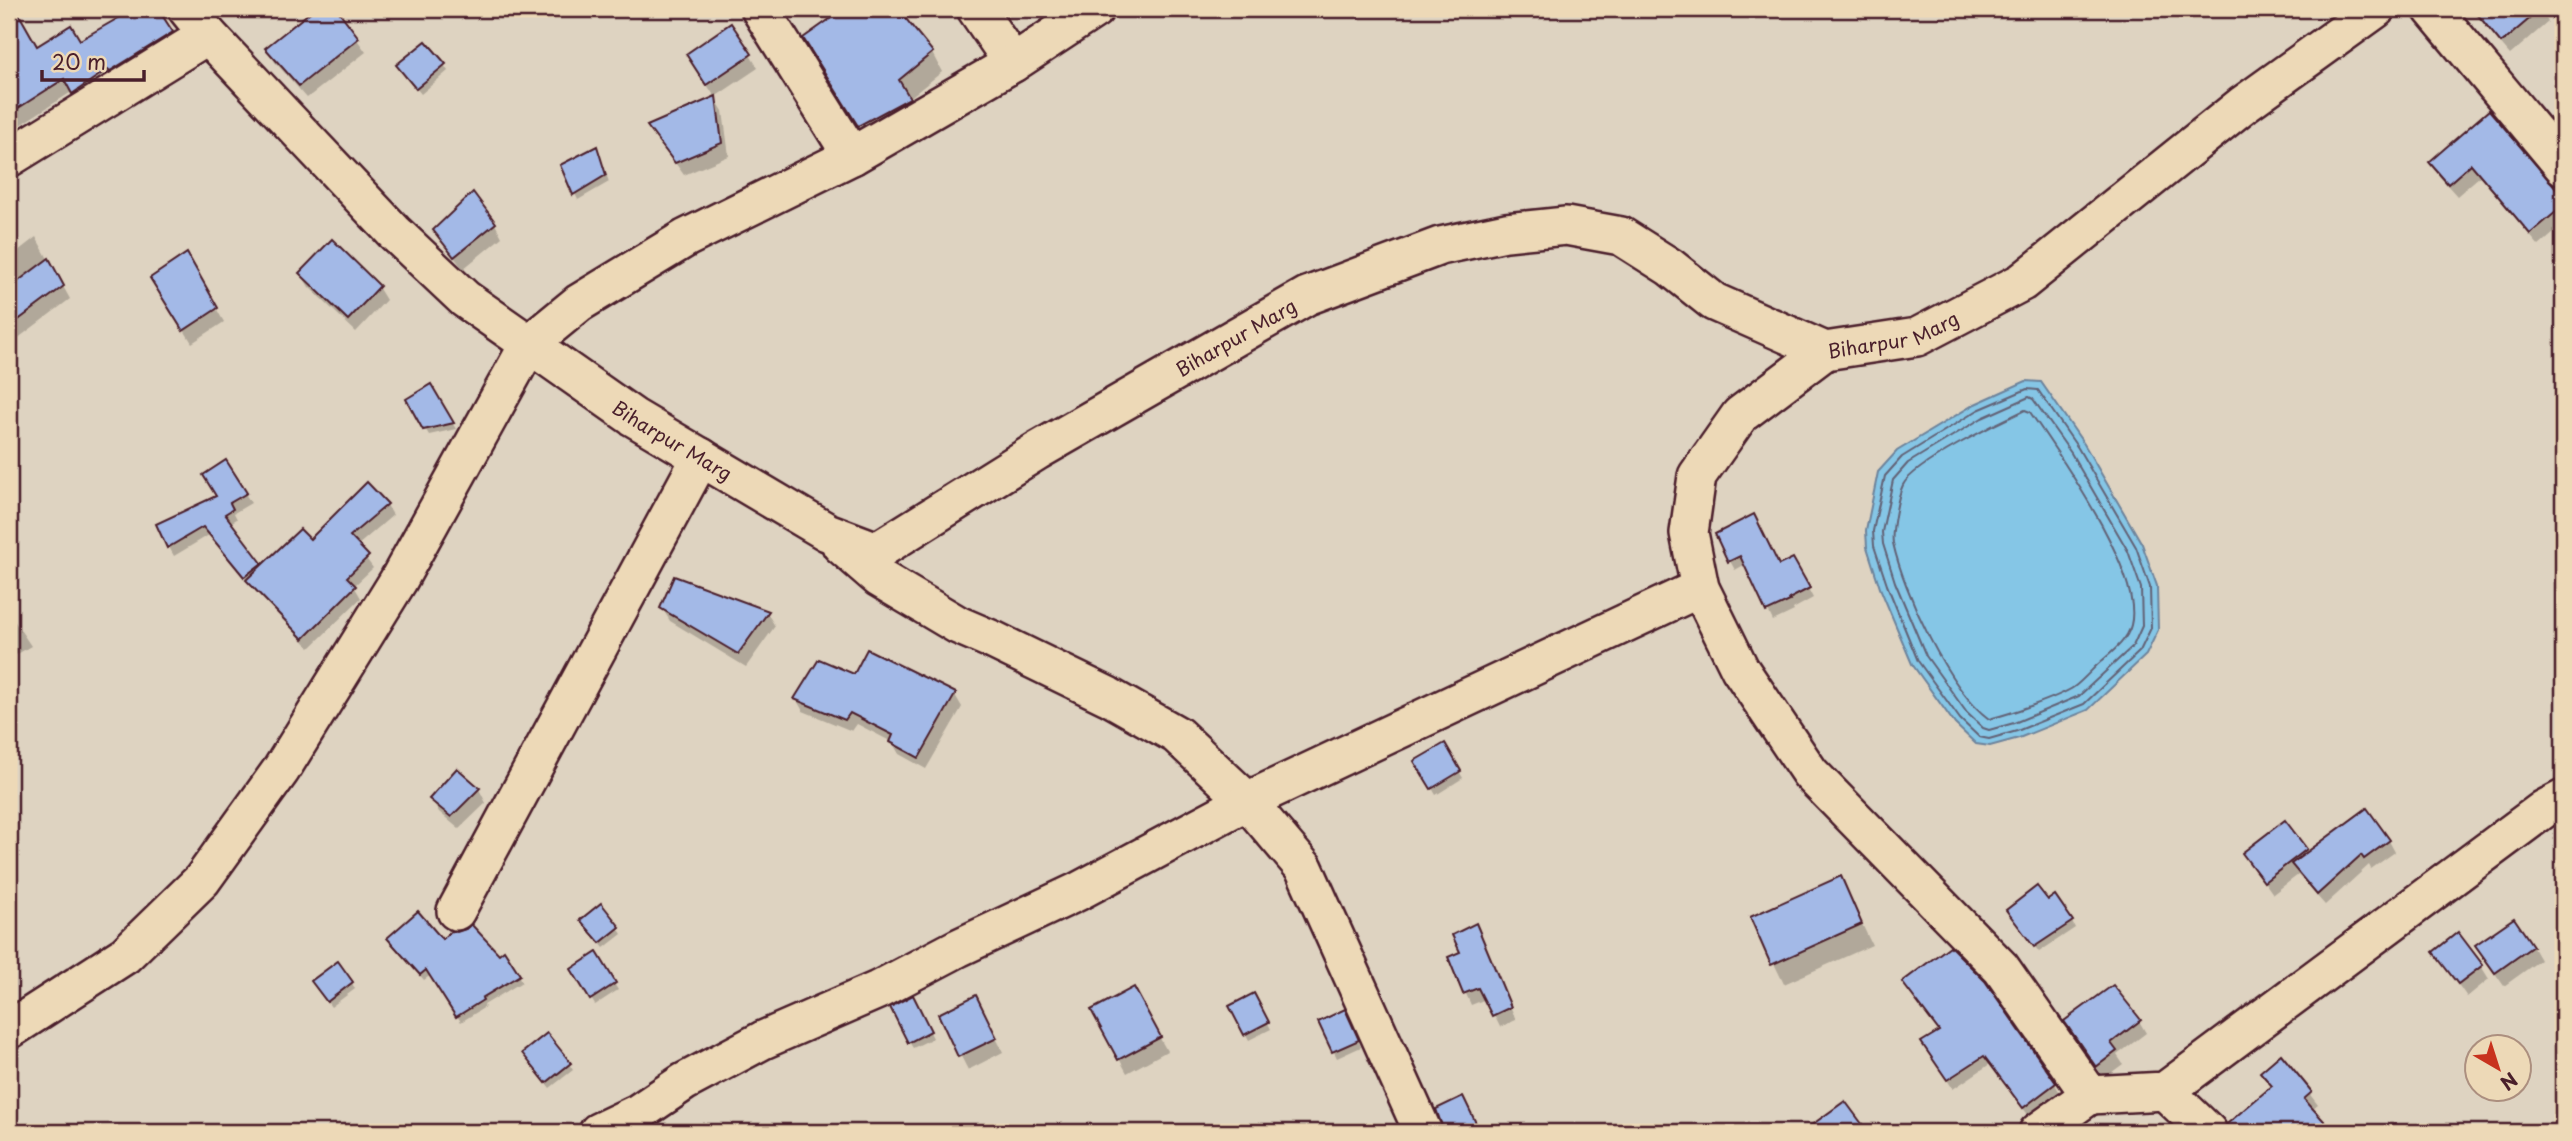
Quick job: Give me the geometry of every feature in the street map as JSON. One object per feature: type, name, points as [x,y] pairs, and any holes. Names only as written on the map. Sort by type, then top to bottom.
[{"type":"street","points":[[761,9],[852,156]]},
{"type":"street","points":[[976,9],[1013,63]]},
{"type":"street","points":[[9,1030],[125,956],[202,880],[281,770],[390,593],[529,344],[579,303],[686,238],[852,156],[1013,63],[1095,9]]},
{"type":"street","name":"Biharpur Marg","points":[[197,22],[394,232],[465,299],[633,417],[827,532],[877,551],[1037,451],[1307,296],[1440,246],[1506,232],[1566,226],[1620,236],[1670,267],[1714,302],[1825,351],[1917,337],[2022,282],[2244,104],[2376,9]]},
{"type":"street","points":[[2432,9],[2563,166]]},
{"type":"street","points":[[9,159],[197,22]]},
{"type":"street","points":[[1825,351],[1741,415],[1697,476],[1689,533],[1700,588],[1740,669],[1810,773],[2001,968],[2091,1095]]},
{"type":"street","points":[[456,911],[701,457]]},
{"type":"street","points":[[827,532],[879,578],[958,625],[1108,696],[1177,735],[1247,801],[1304,868],[1423,1132]]},
{"type":"street","points":[[598,1132],[638,1113],[684,1082],[763,1040],[878,990],[958,948],[1077,892],[1247,801],[1700,588]]},
{"type":"street","points":[[2038,1132],[2091,1095],[2165,1091],[2544,809],[2563,799]]},
{"type":"street","points":[[2165,1091],[2208,1132]]},
{"type":"water","points":[[2026,381],[2041,382],[2084,444],[2142,544],[2157,586],[2158,630],[2146,655],[2088,710],[2019,738],[1990,746],[1976,744],[1955,724],[1912,664],[1880,588],[1867,547],[1866,531],[1878,472],[1897,451],[1975,404]]},
{"type":"building","points":[[9,9],[16,9],[37,46],[71,25],[80,40],[134,9],[158,9],[173,32],[110,71],[108,69],[72,94],[64,79],[9,114]]},
{"type":"building","points":[[314,9],[337,9],[359,38],[299,86],[265,48]]},
{"type":"building","points":[[844,9],[898,9],[933,52],[899,80],[910,98],[858,126],[803,38]]},
{"type":"building","points":[[2473,9],[2541,9],[2501,43]]},
{"type":"building","points":[[731,23],[752,54],[706,85],[686,54]]},
{"type":"building","points":[[426,41],[446,64],[416,89],[396,65]]},
{"type":"building","points":[[716,96],[722,143],[675,163],[647,126]]},
{"type":"building","points":[[2489,110],[2563,196],[2563,206],[2530,234],[2471,164],[2448,184],[2429,162]]},
{"type":"building","points":[[597,146],[606,175],[573,195],[560,165]]},
{"type":"building","points":[[473,192],[496,223],[454,257],[433,230]]},
{"type":"building","points":[[332,239],[380,286],[348,320],[299,273]]},
{"type":"building","points":[[187,253],[218,308],[183,331],[150,278]]},
{"type":"building","points":[[49,258],[64,286],[9,327],[9,288]]},
{"type":"building","points":[[431,384],[454,423],[423,430],[406,399]]},
{"type":"building","points":[[226,460],[247,493],[230,503],[233,509],[225,514],[262,563],[244,577],[203,527],[167,548],[156,524],[216,496],[203,475]]},
{"type":"building","points":[[367,482],[388,504],[350,536],[369,556],[347,577],[356,586],[303,639],[246,580],[300,529],[310,539]]},
{"type":"building","points":[[1754,514],[1779,565],[1793,558],[1810,588],[1766,612],[1740,556],[1728,562],[1715,534]]},
{"type":"building","points":[[674,576],[769,611],[738,654],[660,608]]},
{"type":"building","points":[[867,649],[956,693],[919,758],[890,742],[893,735],[850,713],[845,720],[794,699],[819,659],[854,674]]},
{"type":"building","points":[[1445,743],[1461,771],[1431,789],[1414,761]]},
{"type":"building","points":[[457,768],[480,788],[451,817],[429,799]]},
{"type":"building","points":[[2367,808],[2390,840],[2364,859],[2361,855],[2317,895],[2291,864]]},
{"type":"building","points":[[2285,820],[2307,849],[2264,882],[2242,853]]},
{"type":"building","points":[[1841,876],[1862,924],[1771,965],[1750,917]]},
{"type":"building","points":[[2037,886],[2048,900],[2055,895],[2073,921],[2034,947],[2006,910]]},
{"type":"building","points":[[601,903],[620,927],[600,943],[580,920]]},
{"type":"building","points":[[418,911],[442,939],[451,931],[466,929],[471,924],[499,954],[504,950],[520,975],[456,1017],[426,970],[420,975],[387,938]]},
{"type":"building","points":[[2514,918],[2533,946],[2495,973],[2475,945]]},
{"type":"building","points":[[1476,923],[1511,1007],[1492,1016],[1478,988],[1463,994],[1448,957],[1460,952],[1452,935]]},
{"type":"building","points":[[2458,932],[2483,965],[2458,984],[2433,952]]},
{"type":"building","points":[[1950,946],[1985,981],[2056,1083],[2023,1108],[1984,1056],[1947,1080],[1921,1042],[1939,1031],[1902,982]]},
{"type":"building","points":[[597,952],[616,983],[590,1000],[571,969]]},
{"type":"building","points":[[338,961],[353,982],[327,1002],[311,981]]},
{"type":"building","points":[[2113,985],[2141,1020],[2111,1043],[2117,1051],[2096,1067],[2064,1021]]},
{"type":"building","points":[[1134,987],[1161,1037],[1118,1060],[1091,1010]]},
{"type":"building","points":[[1254,993],[1269,1022],[1244,1035],[1229,1006]]},
{"type":"building","points":[[913,995],[931,1031],[908,1043],[890,1007]]},
{"type":"building","points":[[976,995],[997,1038],[958,1057],[938,1014]]},
{"type":"building","points":[[1345,1009],[1359,1040],[1332,1052],[1318,1022]]},
{"type":"building","points":[[547,1033],[571,1063],[546,1083],[522,1053]]},
{"type":"building","points":[[2281,1054],[2312,1092],[2304,1099],[2334,1132],[2228,1132],[2227,1124],[2272,1086],[2260,1072]]},
{"type":"building","points":[[1463,1096],[1476,1123],[1456,1132],[1444,1132],[1436,1109]]},
{"type":"building","points":[[1845,1101],[1868,1132],[1802,1132]]}]
